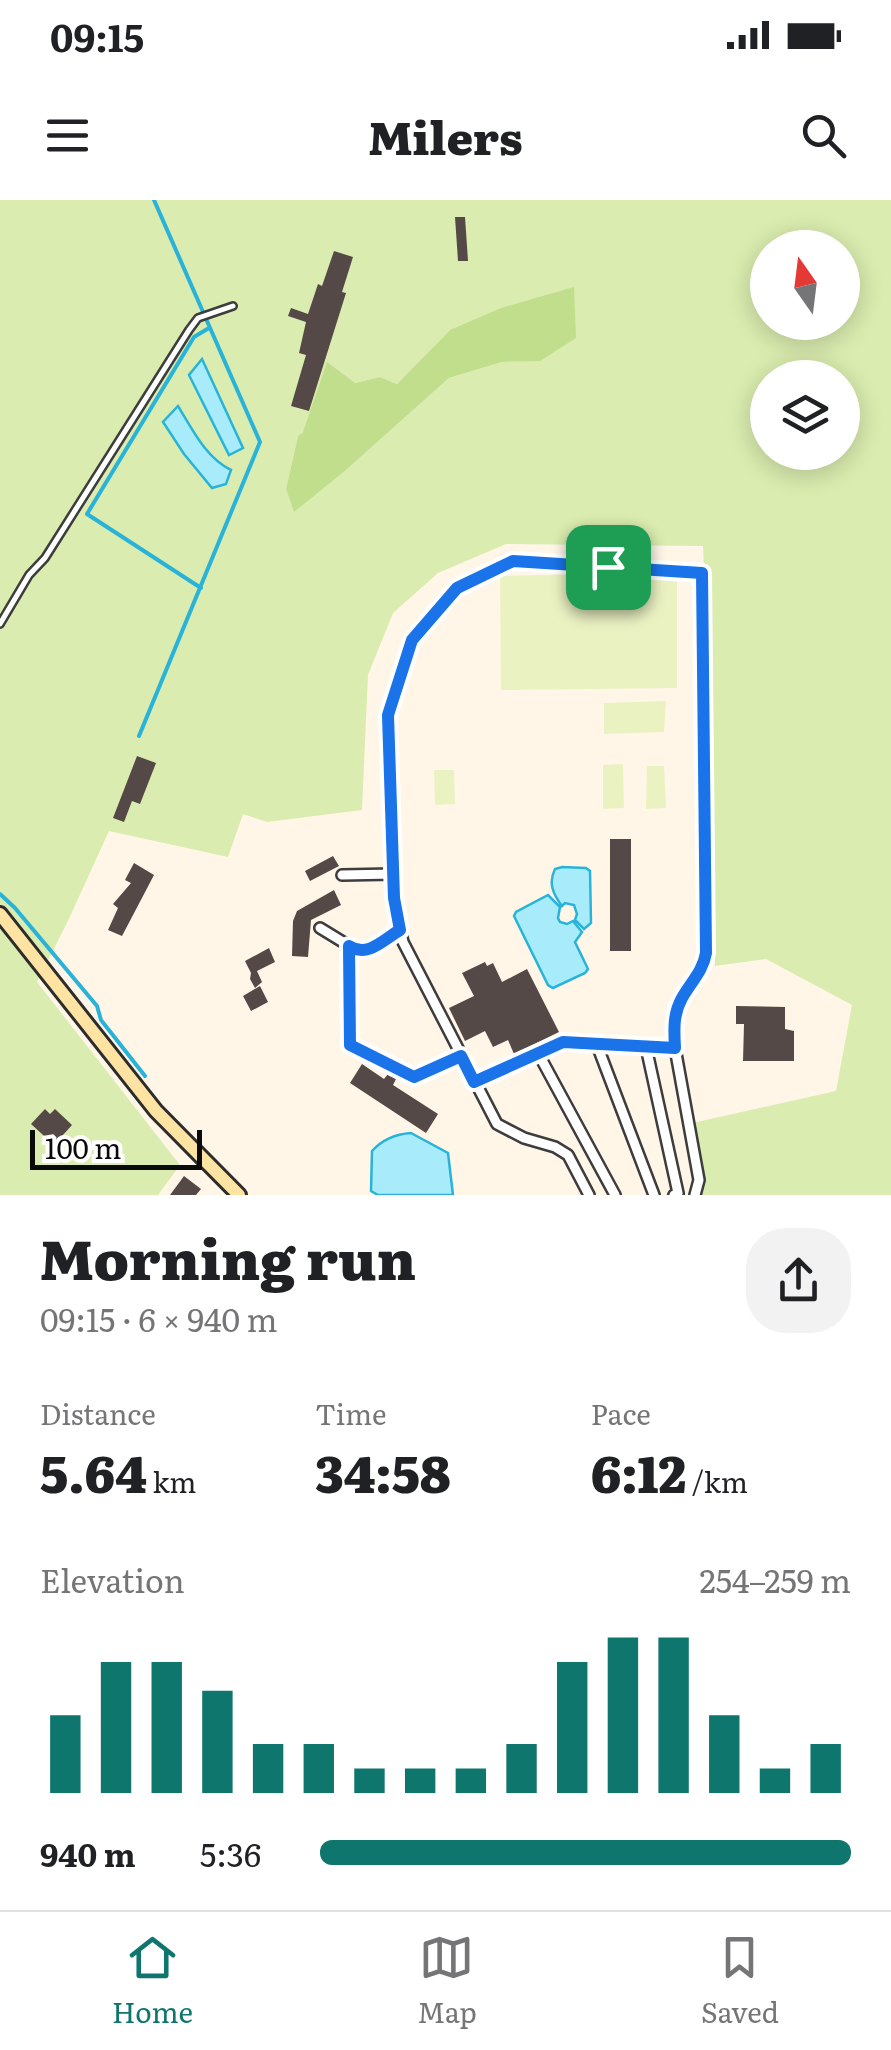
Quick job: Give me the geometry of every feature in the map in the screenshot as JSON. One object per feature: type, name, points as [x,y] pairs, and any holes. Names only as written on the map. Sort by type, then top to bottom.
[{"type":"main road","points":[[0,914],[156,1111],[239,1195]]},
{"type":"street","points":[[589,1195],[568,1155],[497,1124],[403,942],[394,898],[388,715],[412,640],[457,588],[513,561],[702,573],[706,953],[704,966],[680,1001],[673,1024],[699,1180],[695,1195]]},
{"type":"street","points":[[342,874],[393,874]]},
{"type":"street","points":[[320,928],[365,952],[400,930]]},
{"type":"street","points":[[349,946],[350,1045],[414,1077],[461,1056]]},
{"type":"street","points":[[474,1082],[563,1042],[675,1048]]},
{"type":"street","points":[[597,1045],[654,1195]]},
{"type":"street","points":[[646,1047],[678,1192],[674,1195]]},
{"type":"street","points":[[538,1053],[614,1195]]},
{"type":"lane","points":[[0,624],[198,318],[233,306]]},
{"type":"green space","points":[[0,200],[891,200],[891,1195],[698,1195],[688,1124],[836,1091],[852,1005],[766,959],[715,966],[713,785],[703,546],[506,544],[438,573],[393,613],[368,675],[362,810],[267,822],[243,814],[228,857],[109,831],[37,982],[180,1165],[158,1195],[0,1195]],"holes":[[[450,330],[540,360],[502,362],[449,378],[294,511],[286,489],[298,436],[355,383],[380,377],[397,384]],[[202,360],[243,448],[229,455],[190,375]],[[177,407],[204,448],[224,467],[184,454],[163,422]]]},
{"type":"green space","points":[[574,287],[576,338],[540,361],[502,362],[449,378],[294,512],[286,489],[298,436],[303,432],[327,362],[355,383],[380,377],[397,384],[450,330],[501,308]]},
{"type":"green space","points":[[677,572],[677,688],[501,690],[500,576]]},
{"type":"green space","points":[[666,701],[664,732],[604,734],[604,703]]},
{"type":"green space","points":[[623,764],[624,808],[603,809],[603,765]]},
{"type":"green space","points":[[647,766],[664,766],[666,808],[646,809]]},
{"type":"green space","points":[[434,770],[454,770],[455,804],[435,805]]},
{"type":"water","points":[[202,359],[243,448],[229,455],[189,375]]},
{"type":"water","points":[[178,406],[207,451],[231,470],[226,484],[212,488],[163,422]]},
{"type":"water","points":[[562,867],[590,871],[591,923],[584,929],[575,920],[574,905],[562,906],[554,893],[553,874]]},
{"type":"water","points":[[548,895],[560,907],[560,922],[573,921],[582,932],[575,942],[588,969],[553,988],[514,916]]},
{"type":"water","points":[[411,1133],[448,1153],[453,1195],[378,1195],[371,1191],[372,1151],[390,1138]]},
{"type":"building","points":[[455,217],[465,217],[468,261],[458,261]]},
{"type":"building","points":[[334,251],[353,257],[342,292],[346,293],[309,411],[291,406],[306,355],[299,353],[306,322],[288,316],[291,308],[308,314]]},
{"type":"building","points":[[137,756],[156,763],[140,804],[132,801],[124,822],[113,818]]},
{"type":"building","points":[[610,839],[631,839],[631,951],[610,951]]},
{"type":"building","points":[[333,856],[339,866],[310,881],[305,871]]},
{"type":"building","points":[[134,863],[154,875],[122,936],[108,930],[118,908],[113,904],[131,883],[125,880]]},
{"type":"building","points":[[334,890],[341,905],[311,920],[308,957],[292,956],[297,911]]},
{"type":"building","points":[[269,948],[275,962],[257,971],[262,982],[255,988],[245,961]]},
{"type":"building","points":[[485,962],[487,966],[493,963],[502,982],[527,969],[559,1032],[514,1054],[508,1040],[493,1047],[485,1031],[465,1041],[449,1008],[474,996],[462,973]]},
{"type":"building","points":[[260,986],[268,1002],[251,1011],[243,996]]},
{"type":"building","points":[[736,1006],[785,1007],[785,1029],[794,1031],[794,1061],[743,1061],[744,1024],[736,1024]]},
{"type":"building","points":[[362,1064],[384,1079],[388,1074],[396,1079],[393,1085],[438,1114],[426,1133],[350,1083]]},
{"type":"building","points":[[45,1109],[50,1114],[55,1109],[72,1125],[54,1145],[31,1124]]},
{"type":"building","points":[[184,1176],[201,1189],[196,1195],[170,1195]]},
{"type":"waterway","points":[[139,736],[260,442],[154,200]]},
{"type":"waterway","points":[[201,588],[87,514],[194,337],[209,328]]},
{"type":"waterway","points":[[0,894],[97,1006],[101,1020],[145,1076]]},
{"type":"route","points":[[513,561],[608,567],[702,573],[706,953],[704,966],[680,1001],[673,1024],[675,1048],[563,1042],[474,1082],[461,1056],[414,1077],[350,1045],[349,946],[365,952],[400,930],[394,898],[388,715],[412,640],[457,588],[513,561]]}]
